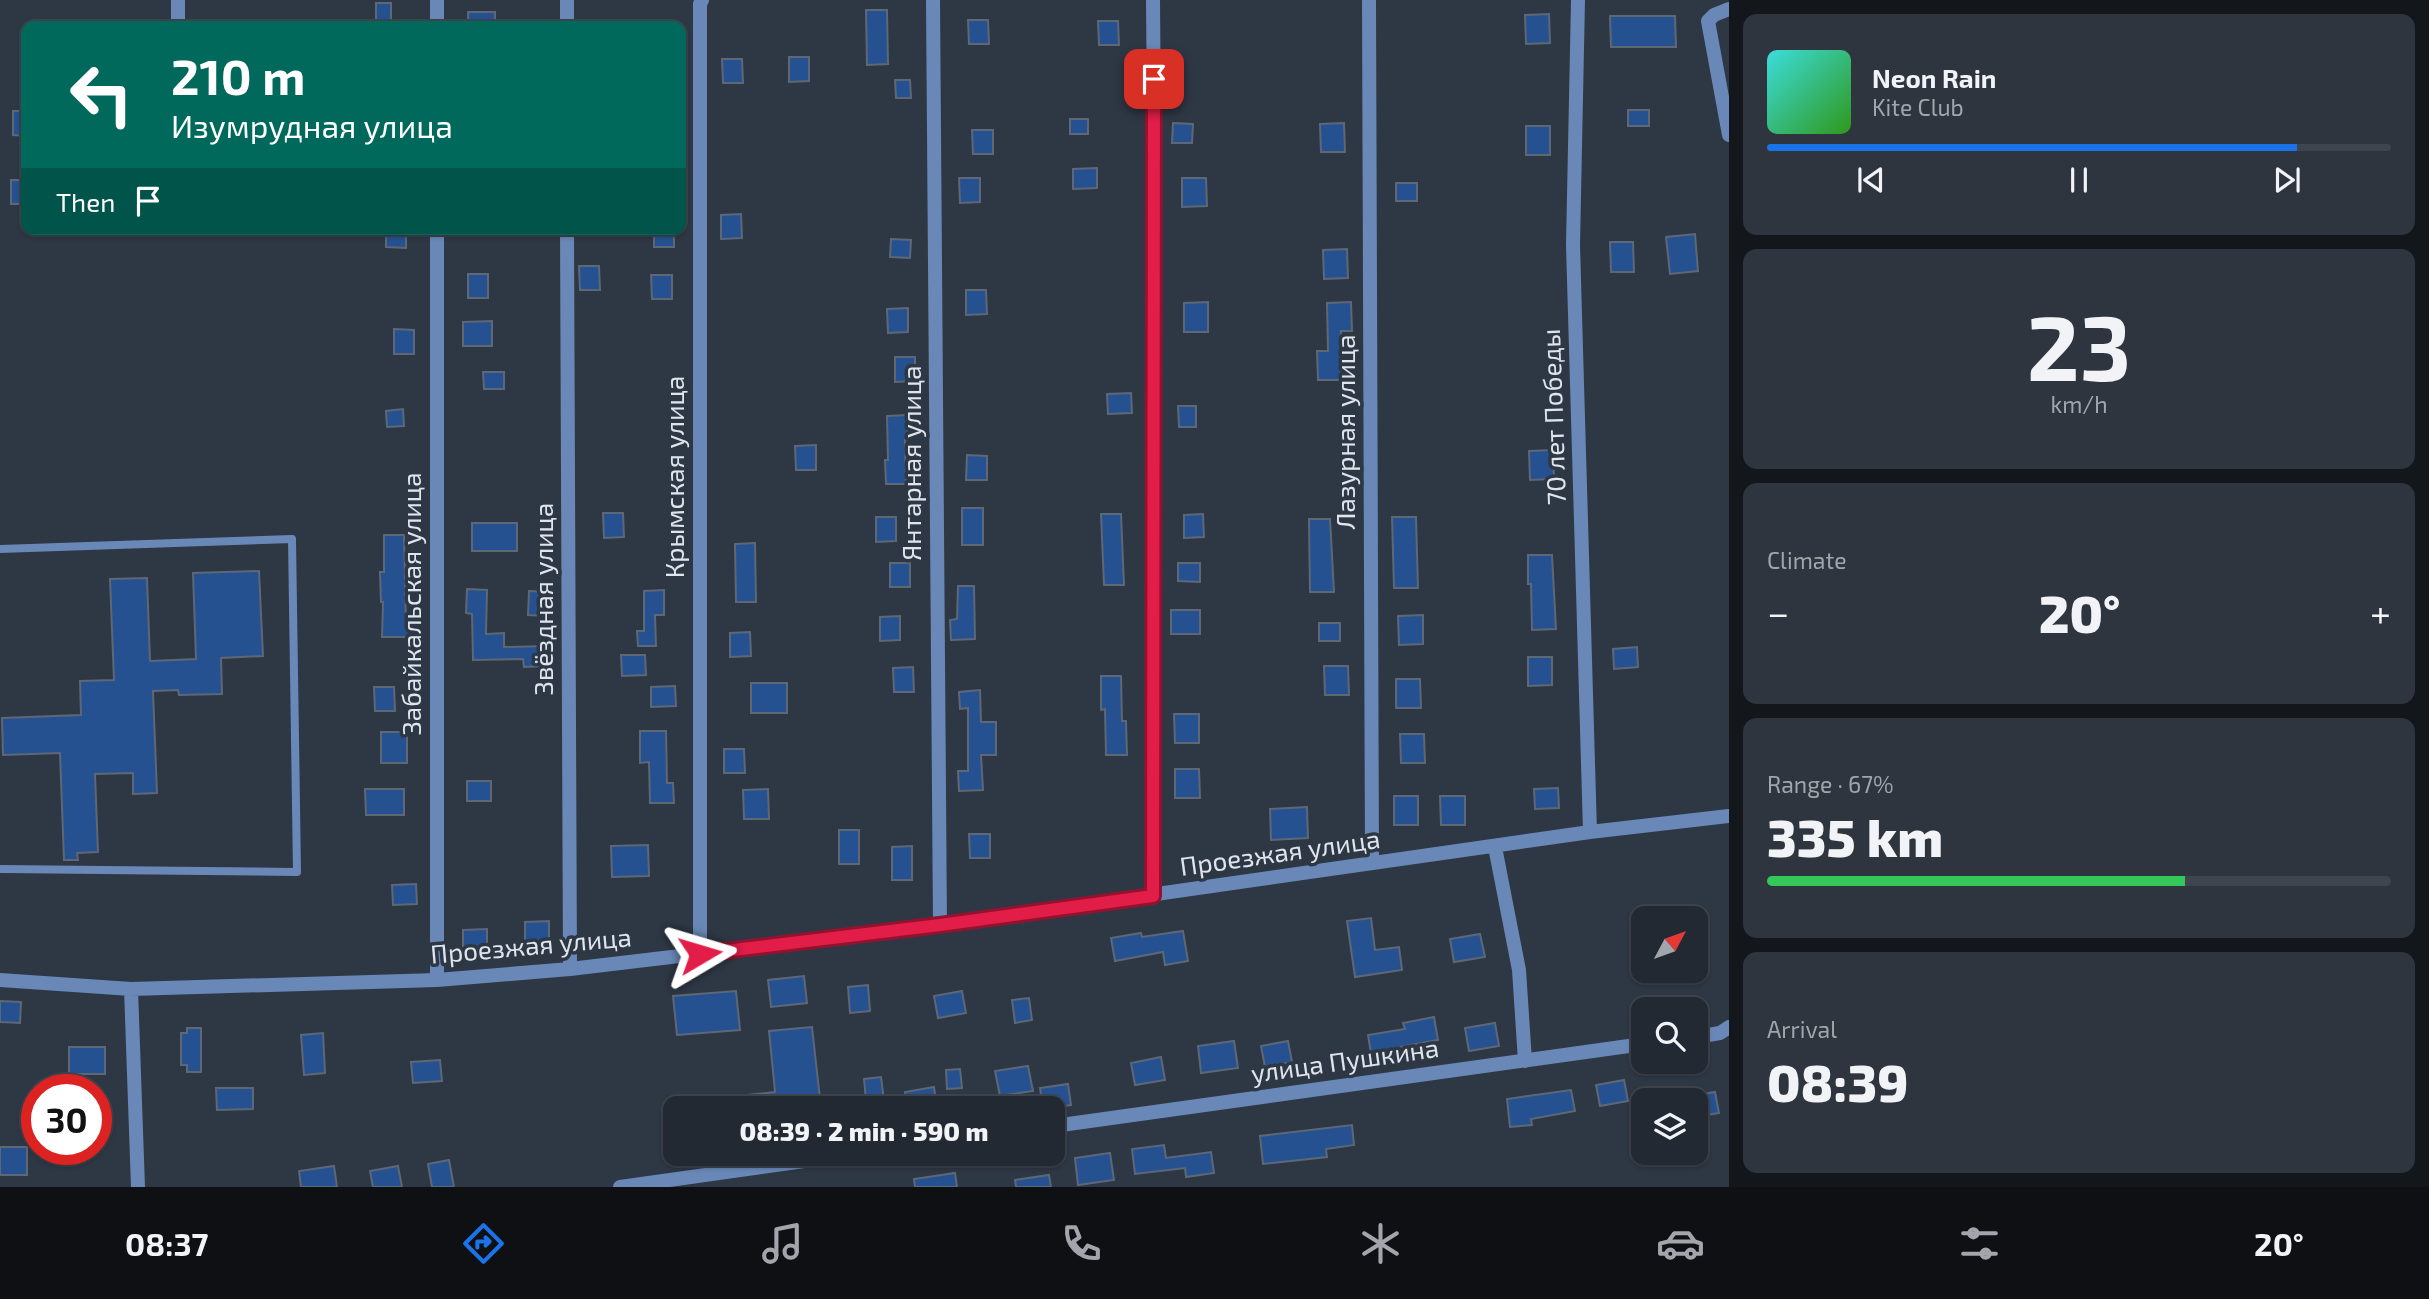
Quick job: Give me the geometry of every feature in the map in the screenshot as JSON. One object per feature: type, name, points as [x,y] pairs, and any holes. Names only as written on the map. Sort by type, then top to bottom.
[{"type":"street","points":[[178,0],[178,21]]},
{"type":"street","points":[[437,0],[437,21]]},
{"type":"street","points":[[567,0],[567,21]]},
{"type":"street","name":"Крымская улица","points":[[700,954],[702,0]]},
{"type":"street","name":"Янтарная улица","points":[[933,0],[940,925]]},
{"type":"street","points":[[1153,0],[1153,896]]},
{"type":"street","name":"Лазурная улица","points":[[1369,0],[1372,863]]},
{"type":"street","name":"70 лет Победы","points":[[1578,0],[1573,245],[1590,832]]},
{"type":"street","points":[[1729,9],[1714,15],[1708,21],[1729,135]]},
{"type":"street","name":"Забайкальская улица","points":[[437,235],[437,980]]},
{"type":"street","name":"Звёздная улица","points":[[568,235],[570,969]]},
{"type":"street","name":"Проезжая улица","points":[[0,980],[131,989],[437,980],[570,969],[940,925],[1590,832],[1729,816]]},
{"type":"street","points":[[1495,847],[1519,970],[1525,1060]]},
{"type":"street","points":[[131,989],[138,1187]]},
{"type":"street","points":[[1708,1035],[1720,1033],[1729,1027]]},
{"type":"street","name":"улица Пушкина","points":[[1065,1124],[1631,1046]]},
{"type":"street","points":[[620,1187],[769,1166]]},
{"type":"lane","points":[[0,549],[292,539],[297,872],[0,869]]},
{"type":"building","points":[[376,3],[391,3],[391,21],[376,21]]},
{"type":"building","points":[[866,10],[887,10],[888,64],[867,65]]},
{"type":"building","points":[[468,12],[495,12],[495,21],[468,21]]},
{"type":"building","points":[[1549,14],[1550,43],[1526,44],[1525,15]]},
{"type":"building","points":[[1610,16],[1675,16],[1676,47],[1611,47]]},
{"type":"building","points":[[968,20],[988,20],[989,44],[969,44]]},
{"type":"building","points":[[1098,21],[1118,21],[1119,45],[1099,45]]},
{"type":"building","points":[[789,57],[809,57],[809,81],[789,82]]},
{"type":"building","points":[[722,59],[742,59],[743,83],[723,83]]},
{"type":"building","points":[[895,80],[910,80],[911,98],[896,98]]},
{"type":"building","points":[[1628,110],[1649,110],[1649,126],[1628,126]]},
{"type":"building","points":[[13,111],[21,111],[21,136],[13,135]]},
{"type":"building","points":[[1070,119],[1088,119],[1088,134],[1070,134]]},
{"type":"building","points":[[1173,123],[1193,124],[1192,143],[1172,143]]},
{"type":"building","points":[[1344,123],[1345,152],[1321,152],[1320,124]]},
{"type":"building","points":[[1526,126],[1550,126],[1550,155],[1526,155]]},
{"type":"building","points":[[972,130],[993,130],[993,154],[973,154]]},
{"type":"building","points":[[1097,168],[1097,188],[1073,189],[1073,169]]},
{"type":"building","points":[[959,178],[980,178],[980,202],[960,203]]},
{"type":"building","points":[[1182,178],[1206,178],[1207,206],[1182,207]]},
{"type":"building","points":[[11,180],[21,180],[21,204],[11,204]]},
{"type":"building","points":[[1396,183],[1417,183],[1417,201],[1396,201]]},
{"type":"building","points":[[741,214],[742,238],[721,239],[721,215]]},
{"type":"building","points":[[1695,234],[1698,271],[1670,274],[1666,237]]},
{"type":"building","points":[[386,235],[406,235],[406,248],[386,247]]},
{"type":"building","points":[[654,235],[674,235],[674,247],[654,247]]},
{"type":"building","points":[[891,239],[911,240],[910,258],[890,257]]},
{"type":"building","points":[[1610,242],[1633,242],[1634,272],[1611,272]]},
{"type":"building","points":[[1347,249],[1348,278],[1324,279],[1323,250]]},
{"type":"building","points":[[579,266],[599,266],[600,290],[580,290]]},
{"type":"building","points":[[468,274],[488,274],[488,298],[468,298]]},
{"type":"building","points":[[651,275],[672,275],[672,299],[652,299]]},
{"type":"building","points":[[966,290],[986,290],[987,314],[966,315]]},
{"type":"building","points":[[1208,302],[1208,332],[1184,332],[1184,303]]},
{"type":"building","points":[[1351,302],[1352,331],[1341,331],[1342,380],[1318,380],[1317,351],[1328,351],[1327,303]]},
{"type":"building","points":[[908,308],[908,332],[888,333],[887,309]]},
{"type":"building","points":[[492,321],[492,346],[463,346],[463,322]]},
{"type":"building","points":[[394,329],[414,330],[414,354],[394,354]]},
{"type":"building","points":[[895,357],[915,357],[915,381],[895,382]]},
{"type":"building","points":[[483,372],[504,372],[504,389],[484,389]]},
{"type":"building","points":[[1131,393],[1132,413],[1108,414],[1107,394]]},
{"type":"building","points":[[1178,406],[1196,406],[1196,427],[1179,427]]},
{"type":"building","points":[[403,409],[404,426],[387,427],[386,411]]},
{"type":"building","points":[[907,415],[906,484],[886,484],[887,416]]},
{"type":"building","points":[[816,445],[816,470],[796,470],[795,446]]},
{"type":"building","points":[[1553,450],[1554,479],[1530,480],[1529,451]]},
{"type":"building","points":[[967,455],[987,456],[987,480],[966,480]]},
{"type":"building","points":[[962,508],[983,508],[983,545],[962,545]]},
{"type":"building","points":[[603,513],[623,513],[624,537],[604,538]]},
{"type":"building","points":[[1101,514],[1121,514],[1124,585],[1104,585]]},
{"type":"building","points":[[1203,514],[1204,537],[1184,538],[1184,515]]},
{"type":"building","points":[[876,517],[896,517],[896,541],[876,542]]},
{"type":"building","points":[[1392,517],[1416,517],[1418,588],[1394,588]]},
{"type":"building","points":[[1309,519],[1330,519],[1334,592],[1310,592]]},
{"type":"building","points":[[472,523],[517,523],[517,551],[472,551]]},
{"type":"building","points":[[384,535],[404,535],[406,622],[410,622],[410,637],[382,637],[380,572],[384,572]]},
{"type":"building","points":[[755,543],[756,602],[736,602],[735,544]]},
{"type":"building","points":[[1528,555],[1552,555],[1556,629],[1532,630]]},
{"type":"building","points":[[890,563],[910,563],[910,587],[890,587]]},
{"type":"building","points":[[1178,563],[1200,563],[1200,582],[1178,581]]},
{"type":"building","points":[[259,571],[263,656],[221,658],[222,694],[179,695],[178,690],[153,691],[157,793],[133,794],[133,773],[95,774],[98,852],[77,853],[78,860],[64,860],[60,753],[3,755],[2,718],[81,715],[80,681],[114,680],[110,579],[147,578],[150,661],[196,659],[193,573]]},
{"type":"building","points":[[958,586],[974,586],[975,639],[951,640],[950,620],[957,619]]},
{"type":"building","points":[[467,589],[487,590],[486,634],[504,633],[504,647],[547,646],[548,666],[524,667],[523,659],[473,660],[472,614],[466,613]]},
{"type":"building","points":[[664,590],[664,615],[655,615],[656,646],[638,646],[637,631],[644,631],[644,591]]},
{"type":"building","points":[[529,591],[549,592],[548,616],[528,615]]},
{"type":"building","points":[[1171,610],[1200,610],[1200,634],[1171,634]]},
{"type":"building","points":[[1423,615],[1423,644],[1399,645],[1398,616]]},
{"type":"building","points":[[900,616],[900,640],[880,641],[880,617]]},
{"type":"building","points":[[1319,623],[1340,623],[1340,641],[1319,641]]},
{"type":"building","points":[[750,632],[751,656],[730,657],[730,633]]},
{"type":"building","points":[[1637,647],[1638,667],[1614,669],[1613,649]]},
{"type":"building","points":[[621,655],[645,655],[646,675],[622,676]]},
{"type":"building","points":[[1528,657],[1552,657],[1552,685],[1528,686]]},
{"type":"building","points":[[1324,666],[1348,666],[1349,695],[1325,695]]},
{"type":"building","points":[[913,667],[914,692],[894,692],[893,668]]},
{"type":"building","points":[[1101,676],[1121,676],[1122,721],[1126,721],[1127,755],[1106,755],[1105,709],[1101,710]]},
{"type":"building","points":[[1396,679],[1420,679],[1421,708],[1396,708]]},
{"type":"building","points":[[751,683],[787,683],[787,713],[751,713]]},
{"type":"building","points":[[675,686],[676,706],[651,707],[651,687]]},
{"type":"building","points":[[374,687],[394,687],[395,711],[375,711]]},
{"type":"building","points":[[980,690],[981,722],[996,722],[996,755],[981,755],[983,790],[959,791],[958,771],[968,771],[968,708],[960,709],[959,692]]},
{"type":"building","points":[[1174,714],[1199,714],[1199,743],[1175,743]]},
{"type":"building","points":[[640,731],[666,731],[667,783],[673,783],[674,803],[650,803],[649,762],[640,763]]},
{"type":"building","points":[[381,732],[407,732],[407,763],[381,763]]},
{"type":"building","points":[[1400,734],[1424,734],[1425,763],[1401,763]]},
{"type":"building","points":[[724,749],[744,749],[745,773],[724,773]]},
{"type":"building","points":[[1175,769],[1199,769],[1200,798],[1175,798]]},
{"type":"building","points":[[467,781],[491,781],[491,801],[467,801]]},
{"type":"building","points":[[1558,788],[1559,808],[1535,809],[1534,789]]},
{"type":"building","points":[[365,789],[404,789],[404,815],[366,815]]},
{"type":"building","points":[[768,789],[769,819],[744,819],[743,790]]},
{"type":"building","points":[[1394,796],[1418,796],[1418,825],[1394,825]]},
{"type":"building","points":[[1440,796],[1465,796],[1465,825],[1441,825]]},
{"type":"building","points":[[1307,807],[1308,838],[1271,840],[1270,809]]},
{"type":"building","points":[[839,830],[859,830],[859,864],[839,864]]},
{"type":"building","points":[[969,834],[990,834],[990,858],[970,858]]},
{"type":"building","points":[[648,845],[649,876],[612,877],[611,846]]},
{"type":"building","points":[[912,846],[912,880],[892,880],[892,847]]},
{"type":"building","points":[[416,884],[417,904],[393,905],[392,885]]},
{"type":"building","points":[[1371,918],[1375,950],[1399,947],[1402,970],[1355,977],[1347,921]]},
{"type":"building","points":[[549,921],[549,941],[525,942],[525,922]]},
{"type":"building","points":[[487,929],[487,949],[463,950],[463,930]]},
{"type":"building","points":[[1183,931],[1188,961],[1165,965],[1163,952],[1115,961],[1111,938]]},
{"type":"building","points":[[1480,934],[1485,957],[1454,962],[1450,939]]},
{"type":"building","points":[[804,976],[807,1003],[771,1007],[768,980]]},
{"type":"building","points":[[868,985],[870,1011],[850,1013],[848,987]]},
{"type":"building","points":[[736,991],[740,1030],[677,1035],[673,996]]},
{"type":"building","points":[[962,991],[966,1013],[938,1018],[934,996]]},
{"type":"building","points":[[1029,998],[1032,1020],[1015,1023],[1012,1000]]},
{"type":"building","points":[[0,1001],[21,1002],[20,1023],[0,1022]]},
{"type":"building","points":[[1434,1017],[1438,1040],[1394,1048],[1396,1061],[1373,1065],[1368,1035],[1405,1029],[1403,1023]]},
{"type":"building","points":[[1495,1023],[1499,1046],[1469,1051],[1465,1028]]},
{"type":"building","points":[[812,1027],[820,1096],[738,1096],[775,1092],[769,1031]]},
{"type":"building","points":[[187,1028],[201,1028],[201,1072],[187,1072],[187,1065],[181,1065],[181,1033],[187,1033]]},
{"type":"building","points":[[323,1033],[325,1073],[304,1075],[301,1035]]},
{"type":"building","points":[[1234,1041],[1238,1068],[1201,1073],[1198,1046]]},
{"type":"building","points":[[1288,1041],[1292,1062],[1265,1067],[1261,1046]]},
{"type":"building","points":[[69,1047],[105,1047],[105,1074],[69,1074]]},
{"type":"building","points":[[1161,1057],[1165,1080],[1135,1085],[1131,1063]]},
{"type":"building","points":[[440,1060],[442,1081],[413,1083],[411,1062]]},
{"type":"building","points":[[1028,1066],[1033,1091],[1000,1096],[995,1071]]},
{"type":"building","points":[[960,1069],[962,1088],[947,1089],[946,1070]]},
{"type":"building","points":[[881,1077],[883,1096],[866,1096],[864,1079]]},
{"type":"building","points":[[1624,1080],[1628,1101],[1600,1106],[1596,1085]]},
{"type":"building","points":[[1068,1084],[1071,1105],[1065,1106],[1065,1096],[1041,1096],[1040,1088]]},
{"type":"building","points":[[934,1087],[935,1096],[906,1096],[905,1092]]},
{"type":"building","points":[[216,1088],[253,1088],[253,1109],[217,1110]]},
{"type":"building","points":[[1571,1090],[1575,1111],[1531,1119],[1532,1125],[1510,1127],[1507,1099]]},
{"type":"building","points":[[1715,1092],[1719,1113],[1708,1115],[1708,1093]]},
{"type":"building","points":[[1352,1125],[1354,1145],[1326,1149],[1327,1157],[1263,1164],[1260,1136]]},
{"type":"building","points":[[1164,1145],[1166,1158],[1211,1152],[1214,1173],[1186,1177],[1185,1168],[1135,1174],[1132,1149]]},
{"type":"building","points":[[0,1147],[21,1147],[21,1165],[27,1165],[27,1175],[0,1175]]},
{"type":"building","points":[[1110,1153],[1114,1180],[1078,1185],[1075,1158]]},
{"type":"building","points":[[449,1160],[454,1187],[432,1187],[428,1164]]},
{"type":"building","points":[[334,1166],[337,1187],[301,1187],[299,1171]]},
{"type":"building","points":[[398,1166],[402,1187],[373,1187],[370,1171]]},
{"type":"building","points":[[955,1173],[957,1187],[915,1187],[914,1179]]},
{"type":"building","points":[[1049,1175],[1051,1187],[1016,1187],[1015,1180]]},
{"type":"route","points":[[700,954],[1153,896],[1154,79]]}]
